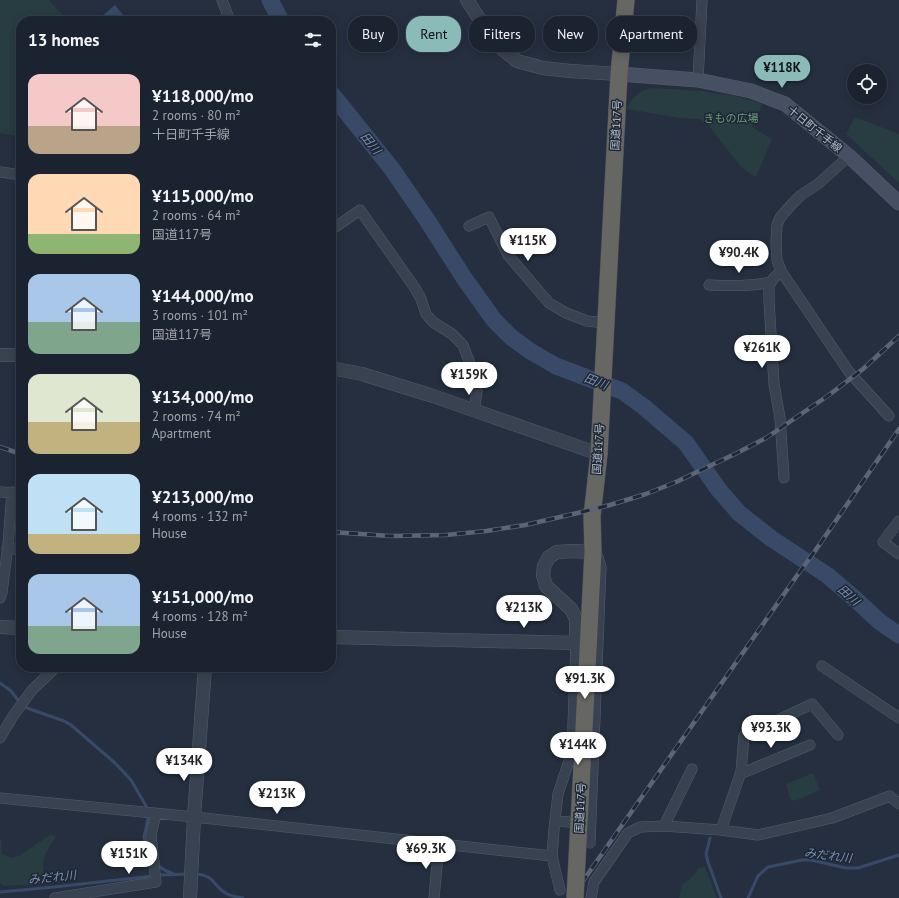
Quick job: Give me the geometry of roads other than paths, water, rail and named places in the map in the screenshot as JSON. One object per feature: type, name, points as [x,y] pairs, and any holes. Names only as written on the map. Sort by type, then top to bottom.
[{"type":"highway","name":"国道117号","points":[[575,898],[593,552],[592,516],[599,454],[619,74],[626,0]]},
{"type":"main road","name":"十日町千手線","points":[[619,74],[698,80],[751,91],[785,104],[849,156],[899,204]]},
{"type":"street","points":[[222,0],[228,16]]},
{"type":"street","points":[[467,0],[496,43],[517,61],[544,68],[619,74]]},
{"type":"street","points":[[698,80],[702,0]]},
{"type":"street","points":[[849,156],[818,184],[797,200],[780,218],[777,225],[777,260],[781,271],[849,372],[889,416]]},
{"type":"street","points":[[0,172],[16,174]]},
{"type":"street","points":[[336,227],[360,210],[415,288],[421,299],[426,314],[433,322],[452,334],[462,345],[473,372],[477,391],[474,411]]},
{"type":"street","points":[[469,226],[489,218],[508,255],[549,303],[566,313],[588,321],[605,323]]},
{"type":"street","points":[[781,271],[769,286],[769,301],[774,384],[780,418],[784,478]]},
{"type":"street","points":[[709,285],[763,284],[771,282]]},
{"type":"street","points":[[0,355],[16,355]]},
{"type":"street","points":[[336,369],[362,374],[433,396],[599,454]]},
{"type":"street","points":[[0,492],[16,493],[5,546],[2,592],[0,598]]},
{"type":"street","points":[[899,521],[883,542],[899,554]]},
{"type":"street","points":[[5,546],[16,548]]},
{"type":"street","points":[[560,890],[552,856],[558,794],[572,752],[576,619],[571,609],[546,586],[543,575],[544,566],[549,557],[557,552],[593,552],[598,558],[601,567],[590,843]]},
{"type":"street","points":[[0,627],[16,628]]},
{"type":"street","points":[[336,637],[576,643]]},
{"type":"street","points":[[822,666],[899,718]]},
{"type":"street","points":[[0,738],[13,716],[32,690],[51,672]]},
{"type":"street","points":[[190,898],[194,817],[205,672]]},
{"type":"street","points":[[721,830],[740,774],[744,736],[812,704],[838,735]]},
{"type":"street","points":[[740,774],[810,745]]},
{"type":"street","points":[[664,826],[692,769]]},
{"type":"street","points":[[591,898],[594,882],[628,833],[640,827],[664,826],[721,830],[758,836],[832,818],[890,796],[899,804]]},
{"type":"street","points":[[0,798],[194,817],[552,856]]},
{"type":"street","points":[[55,898],[156,882],[151,835],[156,814]]},
{"type":"street","points":[[555,821],[591,824]]},
{"type":"street","points":[[434,898],[439,844]]},
{"type":"water","points":[[115,5],[124,16],[102,16]]},
{"type":"waterway","name":"田川","points":[[270,0],[278,16]]},
{"type":"waterway","name":"田川","points":[[336,99],[392,169],[464,278],[494,320],[511,337],[530,351],[556,366],[622,391],[644,407],[686,443],[719,490],[739,513],[772,539],[827,575],[880,622],[899,635]]},
{"type":"waterway","points":[[0,683],[11,691],[27,708],[64,721],[71,725],[115,763],[131,780],[146,806],[148,818],[144,837],[147,856],[150,861]]},
{"type":"waterway","points":[[710,838],[706,854],[721,898]]},
{"type":"waterway","name":"みだれ川","points":[[748,898],[758,876],[768,867],[802,860],[811,860],[846,868],[858,868],[899,855]]},
{"type":"waterway","points":[[157,865],[174,874]]},
{"type":"waterway","name":"みだれ川","points":[[0,892],[162,875],[187,874]]},
{"type":"waterway","name":"みだれ川","points":[[195,874],[207,876],[222,891],[227,894],[243,898]]},
{"type":"railway","points":[[336,532],[390,536],[446,535],[486,531],[525,525],[582,512],[646,494],[676,482],[766,438],[829,395],[863,369],[899,336]]},
{"type":"railway","points":[[571,898],[899,429]]},
{"type":"railway","points":[[0,447],[16,452]]},
{"type":"park label","name":"きもの広場","points":[[731,118]]}]
